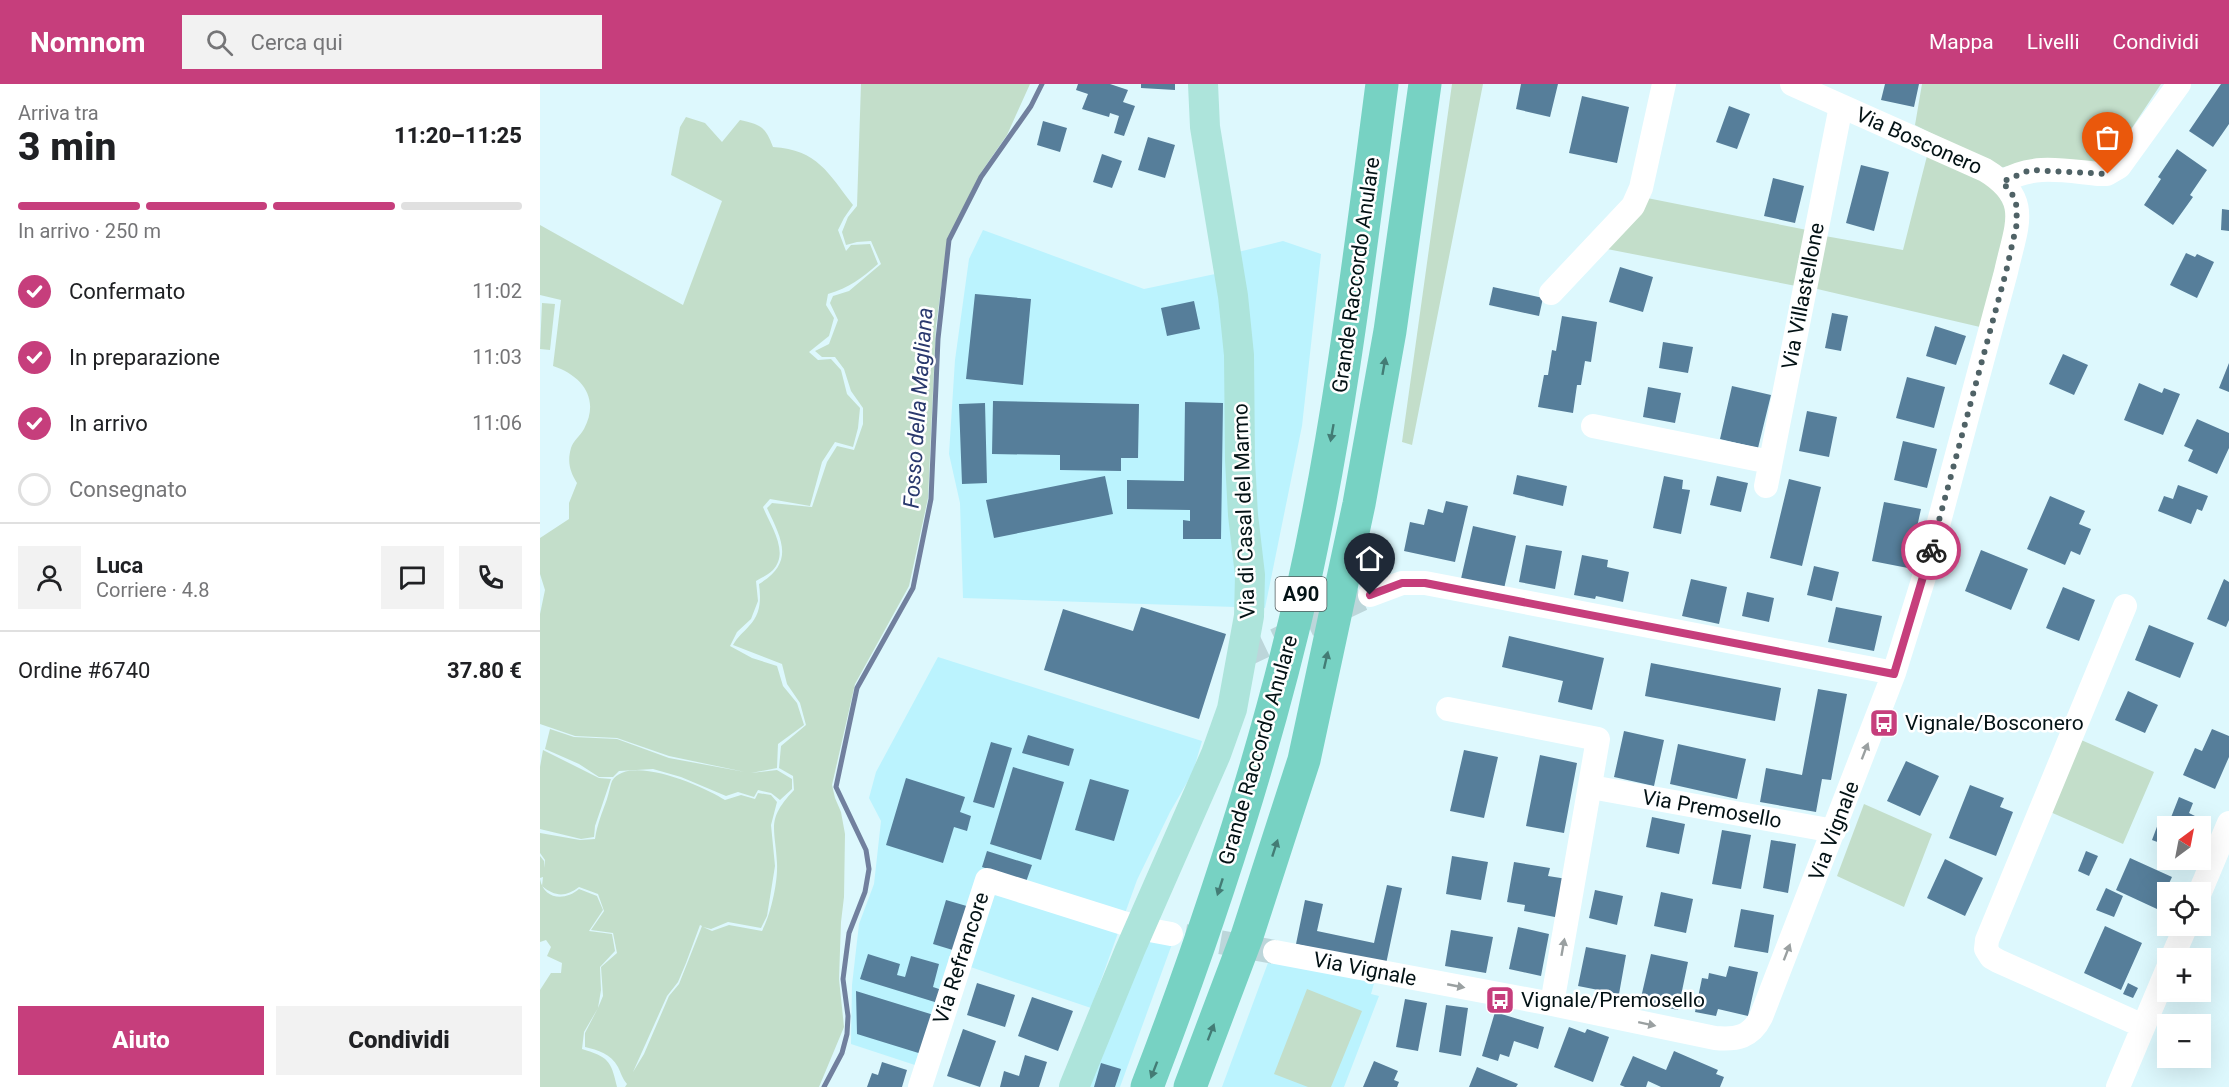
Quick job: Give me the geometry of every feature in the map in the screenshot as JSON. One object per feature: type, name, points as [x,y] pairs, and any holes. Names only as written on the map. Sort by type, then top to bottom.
[{"type":"highway","name":"Grande Raccordo Anulare","points":[[1147,1087],[1211,913],[1237,834],[1262,750],[1303,586],[1322,496],[1353,302],[1382,84]]},
{"type":"highway","name":"Grande Raccordo Anulare","points":[[1190,1087],[1247,936],[1304,760],[1364,481],[1390,331],[1425,84]]},
{"type":"main road","name":"Via di Casal del Marmo","points":[[1074,1087],[1216,754],[1232,709],[1249,616],[1250,575],[1242,482],[1239,355],[1233,296],[1205,127],[1203,84]]},
{"type":"street","points":[[1551,293],[1633,206],[1641,188],[1664,84]]},
{"type":"street","name":"Via Bosconero","points":[[1792,84],[1973,164],[2002,182],[2014,196],[2018,207],[2017,223],[2006,272],[1928,563],[1894,674]]},
{"type":"street","points":[[2002,182],[2030,170],[2043,169],[2108,174],[2127,158],[2179,84]]},
{"type":"street","name":"Via Villastellone","points":[[1766,486],[1841,106]]},
{"type":"street","points":[[1593,426],[1770,462]]},
{"type":"street","points":[[1370,595],[1402,583],[1425,583],[1894,674]]},
{"type":"street","points":[[2125,606],[1987,940],[1986,949],[1991,957],[1998,961],[2143,1026]]},
{"type":"street","name":"Via Vignale","points":[[1275,952],[1552,1004],[1715,1038],[1738,1039],[1750,1033],[1761,1017],[1894,674]]},
{"type":"street","points":[[1448,710],[1599,738],[1552,1004]]},
{"type":"street","name":"Via Premosello","points":[[1591,787],[1834,831]]},
{"type":"street","points":[[2203,882],[2229,822]]},
{"type":"street","name":"Via Refrancore","points":[[920,1087],[987,880],[1140,928]]},
{"type":"street","points":[[1140,928],[1171,934]]},
{"type":"street","points":[[2118,1087],[2157,994]]},
{"type":"shaded area","points":[[983,230],[1144,289],[1234,270],[1238,252],[1283,241],[1321,254],[1302,426],[1265,608],[963,598],[960,503],[949,454],[955,360],[969,259]]},
{"type":"shaded area","points":[[938,657],[1202,741],[1193,772],[1170,812],[1137,880],[1091,1008],[956,962],[921,1067],[851,1044],[852,985],[859,924],[874,884],[881,821],[869,798],[876,772]]},
{"type":"shaded area","points":[[1143,935],[1172,944],[1120,1087],[1081,1087]]},
{"type":"shaded area","points":[[1269,960],[1375,980],[1371,994],[1379,996],[1344,1087],[1222,1087]]},
{"type":"green space","points":[[861,84],[1030,84],[1007,135],[982,171],[948,239],[936,326],[928,498],[909,586],[855,684],[832,785],[845,834],[839,979],[844,1027],[819,1087],[625,1087],[627,1084],[612,1059],[599,1051],[585,1047],[585,1033],[598,1008],[584,1032],[582,1049],[603,1057],[607,1061],[613,1071],[617,1087],[540,1087],[540,990],[551,973],[561,973],[562,963],[547,956],[551,947],[546,940],[540,942],[540,879],[542,885],[540,856],[544,861],[544,868],[545,860],[540,853],[540,833],[580,840],[595,839],[612,781],[621,773],[634,770],[667,775],[725,800],[741,795],[755,799],[758,793],[771,795],[777,802],[771,825],[775,866],[767,916],[761,928],[728,922],[711,929],[703,927],[712,931],[729,925],[762,931],[771,907],[775,888],[777,863],[774,824],[779,809],[794,790],[793,776],[779,768],[781,746],[806,725],[800,703],[787,684],[782,664],[733,645],[756,616],[760,601],[759,584],[778,567],[781,559],[781,540],[767,508],[772,503],[812,507],[827,462],[837,446],[854,450],[863,424],[863,408],[851,391],[844,369],[835,357],[822,357],[815,351],[829,344],[838,320],[830,303],[833,296],[849,291],[881,264],[871,241],[846,245],[842,232],[848,217],[857,206]],"holes":[[[543,886],[556,894],[570,893],[579,887],[598,894],[604,911],[591,930],[613,933],[617,953],[601,967],[603,996],[598,1008],[601,990],[600,967],[615,951],[612,934],[589,931],[603,910],[597,896],[579,889],[562,897],[550,895]],[[700,925],[702,926],[679,984],[669,996],[644,1054],[633,1072],[667,996],[678,982]]]},
{"type":"green space","points":[[1452,84],[1483,84],[1412,445],[1402,442]]},
{"type":"green space","points":[[1922,84],[2161,84],[2108,164],[2054,160],[2000,168],[1915,125]]},
{"type":"green space","points":[[686,117],[705,123],[722,142],[740,120],[753,123],[765,131],[773,147],[801,153],[821,165],[853,205],[838,230],[846,251],[851,245],[870,244],[878,264],[855,282],[828,294],[826,305],[834,318],[829,336],[809,352],[818,360],[831,359],[841,370],[847,394],[860,408],[853,447],[835,442],[822,462],[810,506],[770,499],[763,507],[777,538],[780,555],[773,570],[756,581],[758,601],[751,619],[737,632],[730,646],[752,658],[777,666],[783,686],[797,703],[804,725],[778,744],[777,768],[751,773],[777,770],[792,779],[792,789],[780,800],[771,793],[758,790],[754,797],[738,792],[726,796],[681,777],[653,769],[619,771],[613,777],[599,777],[579,764],[545,749],[550,729],[574,737],[617,739],[669,758],[745,772],[669,756],[617,738],[575,736],[540,724],[540,614],[545,590],[540,574],[540,538],[569,519],[569,503],[577,483],[569,458],[573,443],[584,429],[590,408],[586,390],[580,382],[564,370],[553,366],[561,300],[540,295],[540,225],[683,305],[722,201],[671,175],[680,127]]},
{"type":"green space","points":[[1927,156],[1990,185],[2001,193],[2008,218],[1980,327],[1813,288],[1825,236],[1903,250]]},
{"type":"green space","points":[[1647,198],[1807,230],[1796,286],[1607,249]]},
{"type":"green space","points":[[542,303],[555,304],[550,350],[540,349]]},
{"type":"green space","points":[[2079,739],[2154,772],[2123,844],[2048,811]]},
{"type":"green space","points":[[543,750],[599,778],[611,779],[595,826],[594,837],[581,839],[540,829],[540,767]]},
{"type":"green space","points":[[1864,804],[1932,834],[1904,907],[1837,876]]},
{"type":"green space","points":[[1307,989],[1362,1011],[1331,1087],[1308,1087],[1274,1074]]},
{"type":"building","points":[[1078,84],[1110,84],[1128,90],[1123,102],[1135,106],[1124,136],[1114,133],[1119,116],[1110,113],[1109,117],[1082,109],[1088,94],[1076,90]]},
{"type":"building","points":[[1141,84],[1175,84],[1175,90],[1141,88]]},
{"type":"building","points":[[1521,84],[1558,84],[1550,117],[1516,109]]},
{"type":"building","points":[[1885,84],[1919,84],[1914,107],[1881,100]]},
{"type":"building","points":[[2221,84],[2229,84],[2229,124],[2213,147],[2189,131]]},
{"type":"building","points":[[1582,96],[1629,107],[1617,163],[1569,153]]},
{"type":"building","points":[[1729,106],[1750,114],[1737,149],[1716,142]]},
{"type":"building","points":[[1043,121],[1067,128],[1060,152],[1037,145]]},
{"type":"building","points":[[1148,137],[1175,145],[1165,178],[1138,170]]},
{"type":"building","points":[[2177,149],[2207,170],[2190,195],[2193,197],[2173,225],[2144,205],[2161,179],[2158,177]]},
{"type":"building","points":[[1102,154],[1122,161],[1112,188],[1093,182]]},
{"type":"building","points":[[1861,165],[1889,172],[1874,231],[1846,223]]},
{"type":"building","points":[[1773,178],[1804,186],[1795,223],[1764,216]]},
{"type":"building","points":[[2222,209],[2229,210],[2229,231],[2221,230]]},
{"type":"building","points":[[2186,253],[2195,257],[2197,254],[2214,262],[2197,298],[2170,285]]},
{"type":"building","points":[[1620,267],[1653,277],[1643,312],[1609,302]]},
{"type":"building","points":[[1493,287],[1543,298],[1539,316],[1489,305]]},
{"type":"building","points":[[975,294],[1031,299],[1023,385],[966,379]]},
{"type":"building","points":[[1194,301],[1200,329],[1167,336],[1161,308]]},
{"type":"building","points":[[1832,313],[1848,316],[1841,351],[1825,348]]},
{"type":"building","points":[[1562,316],[1597,322],[1591,362],[1585,361],[1581,385],[1577,385],[1573,413],[1538,407],[1544,375],[1548,375],[1552,350],[1556,351]]},
{"type":"building","points":[[1935,326],[1966,336],[1956,365],[1926,356]]},
{"type":"building","points":[[1663,342],[1693,347],[1688,373],[1659,368]]},
{"type":"building","points":[[2063,354],[2088,365],[2074,395],[2049,384]]},
{"type":"building","points":[[2229,363],[2229,392],[2219,388]]},
{"type":"building","points":[[1907,377],[1945,387],[1934,428],[1896,418]]},
{"type":"building","points":[[2139,383],[2162,393],[2164,388],[2180,394],[2163,435],[2124,420]]},
{"type":"building","points":[[1732,386],[1771,395],[1758,448],[1720,439]]},
{"type":"building","points":[[1648,387],[1681,393],[1675,423],[1643,417]]},
{"type":"building","points":[[993,401],[1139,404],[1138,458],[1121,458],[1121,471],[1060,470],[1060,455],[992,454]]},
{"type":"building","points":[[1185,402],[1223,403],[1221,539],[1183,539],[1183,520],[1190,521],[1190,510],[1127,509],[1127,480],[1184,481]]},
{"type":"building","points":[[985,403],[987,483],[962,484],[959,404]]},
{"type":"building","points":[[1807,411],[1837,417],[1829,457],[1799,451]]},
{"type":"building","points":[[2197,419],[2229,433],[2229,448],[2217,474],[2188,461],[2193,450],[2184,446]]},
{"type":"building","points":[[1903,441],[1937,449],[1927,488],[1894,480]]},
{"type":"building","points":[[1517,475],[1567,486],[1563,506],[1513,494]]},
{"type":"building","points":[[1105,476],[1113,514],[994,538],[986,500]]},
{"type":"building","points":[[1664,476],[1683,480],[1682,489],[1690,490],[1681,534],[1653,528]]},
{"type":"building","points":[[1717,476],[1748,483],[1741,512],[1710,505]]},
{"type":"building","points":[[1789,479],[1821,487],[1802,566],[1770,558]]},
{"type":"building","points":[[2178,485],[2208,496],[2202,511],[2197,509],[2191,524],[2158,511],[2164,496],[2173,499]]},
{"type":"building","points":[[2050,496],[2085,511],[2079,524],[2091,529],[2080,555],[2071,551],[2065,565],[2027,549]]},
{"type":"building","points":[[1446,501],[1468,506],[1455,562],[1404,551],[1410,522],[1424,525],[1428,509],[1443,513]]},
{"type":"building","points":[[1884,502],[1921,509],[1908,568],[1872,561]]},
{"type":"building","points":[[1473,526],[1516,536],[1503,593],[1460,583]]},
{"type":"building","points":[[1526,545],[1562,551],[1555,589],[1519,582]]},
{"type":"building","points":[[1981,550],[2028,569],[2011,610],[1965,591]]},
{"type":"building","points":[[1582,555],[1608,560],[1607,567],[1629,572],[1623,602],[1596,596],[1595,599],[1574,595]]},
{"type":"building","points":[[1814,566],[1839,572],[1832,601],[1807,595]]},
{"type":"building","points":[[1691,579],[1727,587],[1719,624],[1682,616]]},
{"type":"building","points":[[2224,579],[2229,582],[2229,620],[2226,627],[2207,619]]},
{"type":"building","points":[[2063,587],[2095,600],[2079,641],[2046,628]]},
{"type":"building","points":[[1747,592],[1774,598],[1769,622],[1742,616]]},
{"type":"building","points":[[1141,607],[1226,634],[1199,719],[1044,670],[1063,609],[1133,631]]},
{"type":"building","points":[[1836,607],[1882,616],[1874,651],[1828,642]]},
{"type":"building","points":[[2149,625],[2194,643],[2180,678],[2135,660]]},
{"type":"building","points":[[1509,636],[1604,658],[1592,710],[1558,702],[1563,681],[1502,667]]},
{"type":"building","points":[[1651,663],[1781,688],[1775,721],[1645,696]]},
{"type":"building","points":[[1818,689],[1847,694],[1831,780],[1822,779],[1816,812],[1760,802],[1766,768],[1802,775]]},
{"type":"building","points":[[2128,691],[2158,705],[2145,733],[2115,720]]},
{"type":"building","points":[[2212,729],[2229,736],[2229,757],[2215,789],[2183,775],[2195,748],[2202,751]]},
{"type":"building","points":[[1624,731],[1664,740],[1654,786],[1614,777]]},
{"type":"building","points":[[1028,735],[1074,749],[1069,766],[1022,753]]},
{"type":"building","points":[[991,742],[1012,748],[994,808],[973,802]]},
{"type":"building","points":[[1678,744],[1746,759],[1737,799],[1670,784]]},
{"type":"building","points":[[1464,750],[1498,757],[1484,818],[1450,811]]},
{"type":"building","points":[[1540,755],[1577,763],[1564,833],[1526,826]]},
{"type":"building","points":[[1906,761],[1939,776],[1920,816],[1887,801]]},
{"type":"building","points":[[1013,767],[1064,782],[1041,860],[990,844]]},
{"type":"building","points":[[906,778],[965,797],[960,812],[971,816],[967,831],[954,827],[943,863],[886,845]]},
{"type":"building","points":[[1090,779],[1129,790],[1114,841],[1075,830]]},
{"type":"building","points":[[1970,785],[2004,798],[2000,807],[2013,812],[1996,856],[1949,838]]},
{"type":"building","points":[[2179,797],[2193,803],[2189,813],[2195,816],[2172,816]]},
{"type":"building","points":[[1652,817],[1685,824],[1679,854],[1646,847]]},
{"type":"building","points":[[2157,827],[2157,842],[2152,840]]},
{"type":"building","points":[[1722,830],[1751,835],[1741,889],[1712,884]]},
{"type":"building","points":[[1771,840],[1796,844],[1788,893],[1763,888]]},
{"type":"building","points":[[987,851],[1032,865],[1026,882],[982,867]]},
{"type":"building","points":[[2086,851],[2098,856],[2089,876],[2078,871]]},
{"type":"building","points":[[1452,856],[1488,862],[1481,900],[1446,894]]},
{"type":"building","points":[[2130,858],[2172,877],[2170,882],[2157,882],[2157,909],[2116,890]]},
{"type":"building","points":[[1945,859],[1983,878],[1965,916],[1927,898]]},
{"type":"building","points":[[1514,862],[1550,868],[1548,876],[1567,879],[1560,918],[1524,911],[1525,905],[1507,902]]},
{"type":"building","points":[[1387,885],[1402,888],[1386,964],[1296,944],[1305,900],[1323,904],[1317,931],[1374,943]]},
{"type":"building","points":[[2106,888],[2123,896],[2114,917],[2096,910]]},
{"type":"building","points":[[1595,890],[1623,896],[1617,925],[1589,918]]},
{"type":"building","points":[[1661,892],[1693,899],[1686,933],[1654,926]]},
{"type":"building","points":[[946,900],[970,907],[956,951],[933,944]]},
{"type":"building","points":[[1741,909],[1774,915],[1768,953],[1734,947]]},
{"type":"building","points":[[2105,926],[2142,943],[2121,990],[2084,973]]},
{"type":"building","points":[[1518,927],[1549,934],[1541,976],[1509,969]]},
{"type":"building","points":[[1451,930],[1493,937],[1486,973],[1445,966]]},
{"type":"building","points":[[1586,947],[1626,955],[1619,994],[1578,986]]},
{"type":"building","points":[[868,954],[900,964],[897,975],[905,977],[911,956],[939,964],[933,987],[942,990],[938,1003],[860,979]]},
{"type":"building","points":[[1651,954],[1688,962],[1678,1010],[1640,1002]]},
{"type":"building","points":[[1729,966],[1758,972],[1748,1016],[1718,1009],[1716,1016],[1695,1012],[1702,978],[1708,979],[1709,973],[1726,977]]},
{"type":"building","points":[[977,983],[1015,995],[1005,1027],[967,1015]]},
{"type":"building","points":[[2128,983],[2138,988],[2133,998],[2123,994]]},
{"type":"building","points":[[856,991],[937,1016],[925,1055],[857,1034]]},
{"type":"building","points":[[1032,997],[1073,1011],[1058,1051],[1018,1036]]},
{"type":"building","points":[[1405,999],[1427,1003],[1418,1051],[1396,1047]]},
{"type":"building","points":[[1446,1005],[1468,1008],[1461,1056],[1439,1052]]},
{"type":"building","points":[[1495,1012],[1544,1027],[1538,1049],[1514,1041],[1509,1057],[1500,1054],[1498,1061],[1482,1056]]},
{"type":"building","points":[[1569,1027],[1585,1033],[1587,1029],[1609,1037],[1593,1082],[1554,1067]]},
{"type":"building","points":[[963,1029],[996,1041],[980,1087],[947,1076]]},
{"type":"building","points":[[1674,1051],[1718,1070],[1716,1074],[1724,1077],[1720,1087],[1661,1087],[1648,1081],[1646,1087],[1620,1085],[1633,1056],[1666,1070]]},
{"type":"building","points":[[1025,1055],[1047,1062],[1039,1087],[1000,1087],[1004,1071],[1019,1076]]},
{"type":"building","points":[[1374,1061],[1398,1071],[1394,1080],[1399,1082],[1397,1087],[1363,1087]]},
{"type":"building","points":[[882,1062],[907,1070],[902,1087],[867,1087],[872,1073],[878,1075]]},
{"type":"building","points":[[1101,1063],[1121,1069],[1115,1087],[1094,1087]]},
{"type":"building","points":[[1477,1067],[1518,1084],[1516,1087],[1469,1087]]},
{"type":"waterway","name":"Fosso della Magliana","points":[[824,1087],[842,1053],[847,1034],[848,1016],[843,979],[849,933],[865,892],[869,869],[866,850],[836,787],[857,688],[913,588],[931,499],[938,339],[949,240],[981,177],[1031,106],[1042,84]]},
{"type":"tunnel","points":[[1243,656],[1370,595]]},
{"type":"tunnel","points":[[1185,936],[1275,952]]},
{"type":"way so far","points":[[1931,550],[2006,272],[2017,223],[2018,207],[2014,196],[2002,182],[2020,173],[2043,169],[2108,174]]},
{"type":"place","name":"Vignale/Bosconero","points":[[1884,723]]},
{"type":"place","name":"Vignale/Premosello","points":[[1500,1000]]},
{"type":"route","points":[[1370,595],[1402,583],[1425,583],[1894,674],[1931,550]]}]
